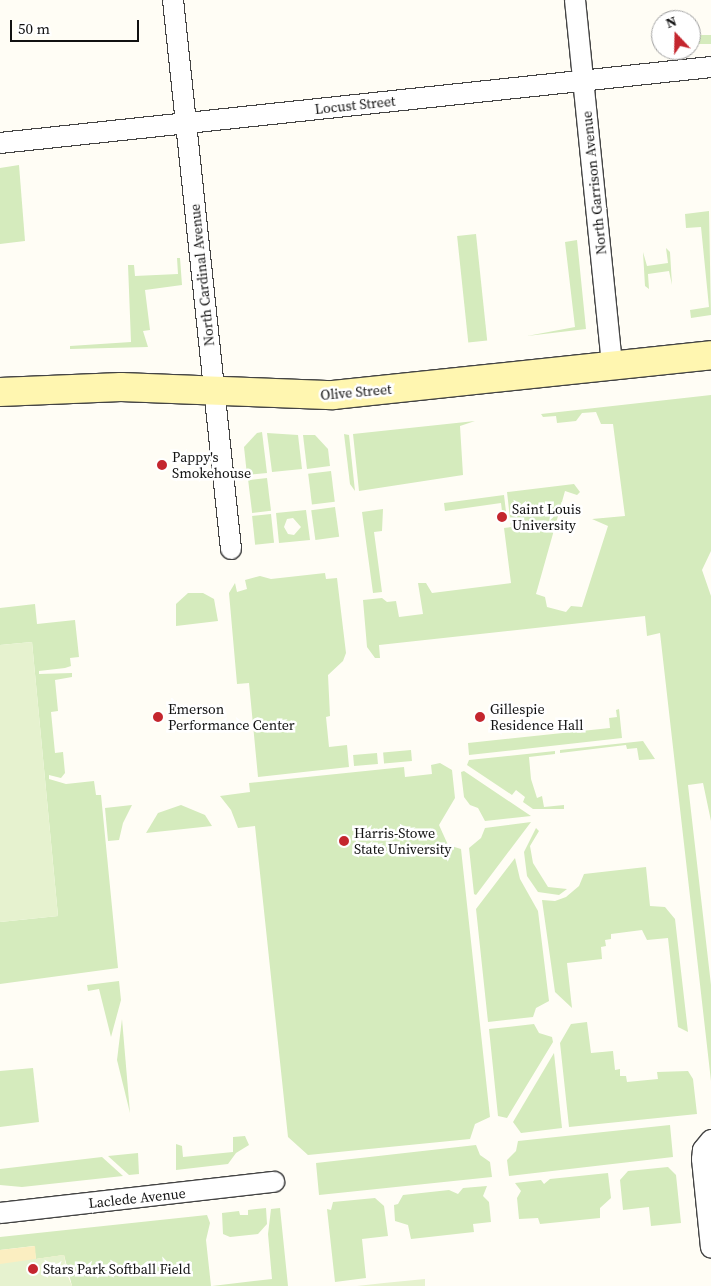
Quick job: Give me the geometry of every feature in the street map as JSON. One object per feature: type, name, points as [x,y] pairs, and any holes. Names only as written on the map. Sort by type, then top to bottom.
[{"type":"main road","name":"Olive Street","points":[[0,392],[121,387],[333,395],[711,355]]},
{"type":"street","name":"North Cardinal Avenue","points":[[173,0],[231,550]]},
{"type":"street","name":"North Garrison Avenue","points":[[575,0],[612,366]]},
{"type":"street","name":"Locust Street","points":[[0,144],[711,67]]},
{"type":"street","points":[[709,1142],[702,1160],[711,1248]]},
{"type":"street","name":"Laclede Avenue","points":[[0,1213],[274,1182]]},
{"type":"green space","points":[[701,35],[711,35],[711,44],[701,44]]},
{"type":"green space","points":[[19,165],[25,241],[0,244],[0,168]]},
{"type":"green space","points":[[709,211],[711,315],[691,318],[690,310],[709,307],[701,227],[686,228],[685,214]]},
{"type":"green space","points":[[476,234],[487,340],[468,342],[457,236]]},
{"type":"green space","points":[[577,240],[586,329],[527,336],[575,327],[565,242]]},
{"type":"green space","points":[[666,248],[670,252],[672,285],[669,271],[648,274],[649,289],[645,286],[643,252],[647,266],[668,263]]},
{"type":"green space","points":[[177,258],[180,258],[182,285],[145,290],[150,330],[143,331],[148,347],[70,349],[70,346],[131,342],[128,265],[134,265],[135,276],[178,274]]},
{"type":"green space","points":[[711,395],[711,551],[702,570],[711,596],[711,821],[703,783],[688,785],[711,985],[711,1081],[660,633],[647,636],[645,616],[379,645],[380,658],[375,658],[367,647],[363,600],[382,598],[387,602],[396,601],[399,617],[423,614],[418,583],[426,583],[432,593],[511,583],[504,528],[511,527],[507,492],[574,484],[580,492],[577,495],[565,491],[536,594],[545,597],[547,607],[566,612],[571,606],[582,607],[608,526],[592,519],[625,516],[613,424],[601,424],[596,412],[582,413],[576,421],[557,423],[556,416],[543,417],[541,414]]},
{"type":"green space","points":[[475,421],[460,426],[463,475],[359,491],[353,434]]},
{"type":"green space","points":[[262,432],[267,473],[247,475],[244,447],[257,433]]},
{"type":"green space","points":[[267,433],[298,435],[302,469],[272,472]]},
{"type":"green space","points":[[344,434],[349,435],[355,491],[350,484]]},
{"type":"green space","points":[[303,435],[315,435],[328,449],[330,466],[307,469]]},
{"type":"green space","points":[[331,471],[335,502],[312,505],[308,474]]},
{"type":"green space","points":[[267,478],[271,511],[252,513],[248,480]]},
{"type":"green space","points":[[504,495],[507,520],[503,520],[501,503],[445,511],[444,503]]},
{"type":"green space","points":[[335,507],[339,537],[315,540],[311,510]]},
{"type":"green space","points":[[383,509],[382,531],[374,532],[382,592],[373,593],[362,512]]},
{"type":"green space","points":[[306,510],[310,540],[279,543],[276,513]],"holes":[[[293,518],[301,527],[294,535],[288,534],[284,527],[287,519]]]},
{"type":"green space","points":[[271,514],[274,543],[255,545],[252,516]]},
{"type":"green space","points":[[325,573],[326,579],[337,578],[346,653],[343,661],[328,675],[330,716],[326,717],[329,747],[347,745],[349,767],[258,777],[249,683],[237,684],[229,593],[235,583],[237,592],[247,589],[245,580],[260,576],[271,579]]},
{"type":"green space","points":[[188,593],[203,593],[214,599],[218,621],[176,626],[176,604]]},
{"type":"green space","points":[[35,604],[37,624],[75,620],[79,657],[70,658],[71,666],[39,671],[39,674],[72,673],[72,677],[55,680],[58,711],[51,712],[55,753],[63,752],[65,773],[61,778],[49,775],[49,779],[66,784],[94,781],[96,795],[101,795],[118,968],[0,984],[0,922],[58,916],[32,642],[0,645],[0,608]]},
{"type":"green space","points":[[32,642],[58,916],[0,922],[0,645]]},
{"type":"green space","points":[[619,709],[622,738],[469,755],[468,743],[610,728],[609,718],[617,717],[616,710]]},
{"type":"green space","points":[[643,741],[655,759],[639,760],[637,748],[627,749],[626,745],[560,753],[560,750]]},
{"type":"green space","points":[[411,750],[412,761],[384,763],[383,752]]},
{"type":"green space","points":[[555,751],[555,754],[529,757],[531,779],[537,798],[542,796],[544,807],[564,805],[564,809],[533,809],[523,802],[525,797],[516,790],[512,795],[467,765],[469,760]]},
{"type":"green space","points":[[377,753],[378,764],[354,766],[353,755]]},
{"type":"green space","points":[[440,763],[452,770],[455,798],[439,825],[448,845],[461,849],[490,1117],[475,1124],[470,1139],[308,1155],[288,1137],[255,826],[238,828],[231,810],[220,796],[250,792],[249,783],[404,767],[405,777],[432,774],[431,765]]},
{"type":"green space","points":[[464,771],[531,816],[485,821],[478,808],[470,805],[464,797],[461,772]]},
{"type":"green space","points":[[132,805],[123,823],[119,840],[108,841],[105,808]]},
{"type":"green space","points":[[181,805],[205,815],[212,826],[146,833],[158,813]]},
{"type":"green space","points":[[531,822],[476,895],[474,894],[469,848],[481,838],[485,828]]},
{"type":"green space","points":[[536,828],[539,831],[530,846],[533,863],[548,887],[567,889],[559,895],[538,892],[527,876],[524,852]]},
{"type":"green space","points":[[515,858],[520,879],[538,911],[549,1001],[536,1008],[533,1017],[488,1022],[476,909]]},
{"type":"green space","points":[[646,867],[650,906],[665,907],[675,919],[688,1032],[678,1027],[668,938],[647,940],[642,930],[611,934],[611,939],[605,940],[606,946],[601,947],[602,959],[567,963],[572,1008],[555,992],[542,900],[555,901],[566,897],[579,886],[584,874]]},
{"type":"green space","points":[[119,981],[121,1000],[111,1037],[99,989],[88,991],[87,985]]},
{"type":"green space","points":[[122,1019],[130,1113],[117,1060]]},
{"type":"green space","points":[[587,1022],[591,1053],[613,1051],[615,1070],[620,1069],[620,1076],[626,1076],[627,1082],[658,1079],[657,1072],[688,1071],[693,1079],[697,1114],[569,1127],[560,1043],[571,1024]]},
{"type":"green space","points":[[534,1024],[539,1033],[552,1037],[553,1042],[507,1118],[498,1116],[489,1029]]},
{"type":"green space","points":[[554,1053],[562,1128],[521,1133],[513,1122]]},
{"type":"green space","points":[[33,1068],[39,1122],[0,1127],[0,1071]]},
{"type":"green space","points":[[670,1125],[673,1157],[509,1176],[507,1160],[516,1151],[518,1141]]},
{"type":"green space","points":[[245,1136],[249,1145],[236,1153],[228,1164],[176,1170],[176,1144],[182,1146],[183,1157],[233,1152],[233,1137]]},
{"type":"green space","points":[[476,1145],[480,1155],[490,1162],[492,1177],[319,1195],[316,1163]]},
{"type":"green space","points":[[138,1153],[139,1174],[129,1175],[108,1156]]},
{"type":"green space","points":[[102,1157],[123,1176],[22,1187],[0,1185],[0,1169]]},
{"type":"green space","points":[[668,1167],[676,1175],[681,1223],[651,1226],[649,1207],[623,1210],[620,1180],[628,1171]]},
{"type":"green space","points":[[608,1173],[611,1198],[600,1208],[600,1218],[540,1224],[538,1218],[519,1219],[517,1198],[521,1191],[515,1183],[541,1180],[544,1184],[550,1179]]},
{"type":"green space","points":[[487,1186],[483,1196],[489,1202],[491,1222],[473,1224],[474,1232],[411,1239],[408,1225],[395,1221],[394,1205],[398,1204],[403,1195],[449,1190],[458,1194],[463,1188]]},
{"type":"green space","points":[[375,1198],[384,1206],[388,1236],[362,1239],[366,1278],[335,1282],[327,1209],[331,1210],[333,1202]]},
{"type":"green space","points":[[266,1208],[267,1224],[258,1234],[230,1237],[223,1234],[222,1213],[239,1211],[240,1215],[248,1215],[248,1210]]},
{"type":"green space","points":[[280,1208],[288,1286],[212,1286],[272,1279],[268,1234],[271,1209]]},
{"type":"green space","points":[[207,1215],[210,1223],[206,1240],[211,1286],[72,1286],[64,1255],[36,1259],[34,1246],[0,1250],[0,1237]]},
{"type":"green space","name":"Stars Park Softball Field","points":[[64,1255],[67,1275],[72,1286],[0,1286],[0,1264]]},
{"type":"green space","points":[[425,1279],[425,1286],[357,1286],[384,1283]]},
{"type":"sand","name":"Stars Park Softball Field","points":[[35,1246],[36,1259],[64,1255],[67,1275],[72,1286],[0,1267],[0,1250]]},
{"type":"place","name":"Pappy's Smokehouse","points":[[162,465]]},
{"type":"place","name":"Saint Louis University","points":[[502,517]]},
{"type":"place","name":"Emerson Performance Center","points":[[158,717]]},
{"type":"place","name":"Gillespie Residence Hall","points":[[480,717]]},
{"type":"place","name":"Harris-Stowe State University","points":[[344,841]]},
{"type":"place","name":"Stars Park Softball Field","points":[[33,1269]]}]
